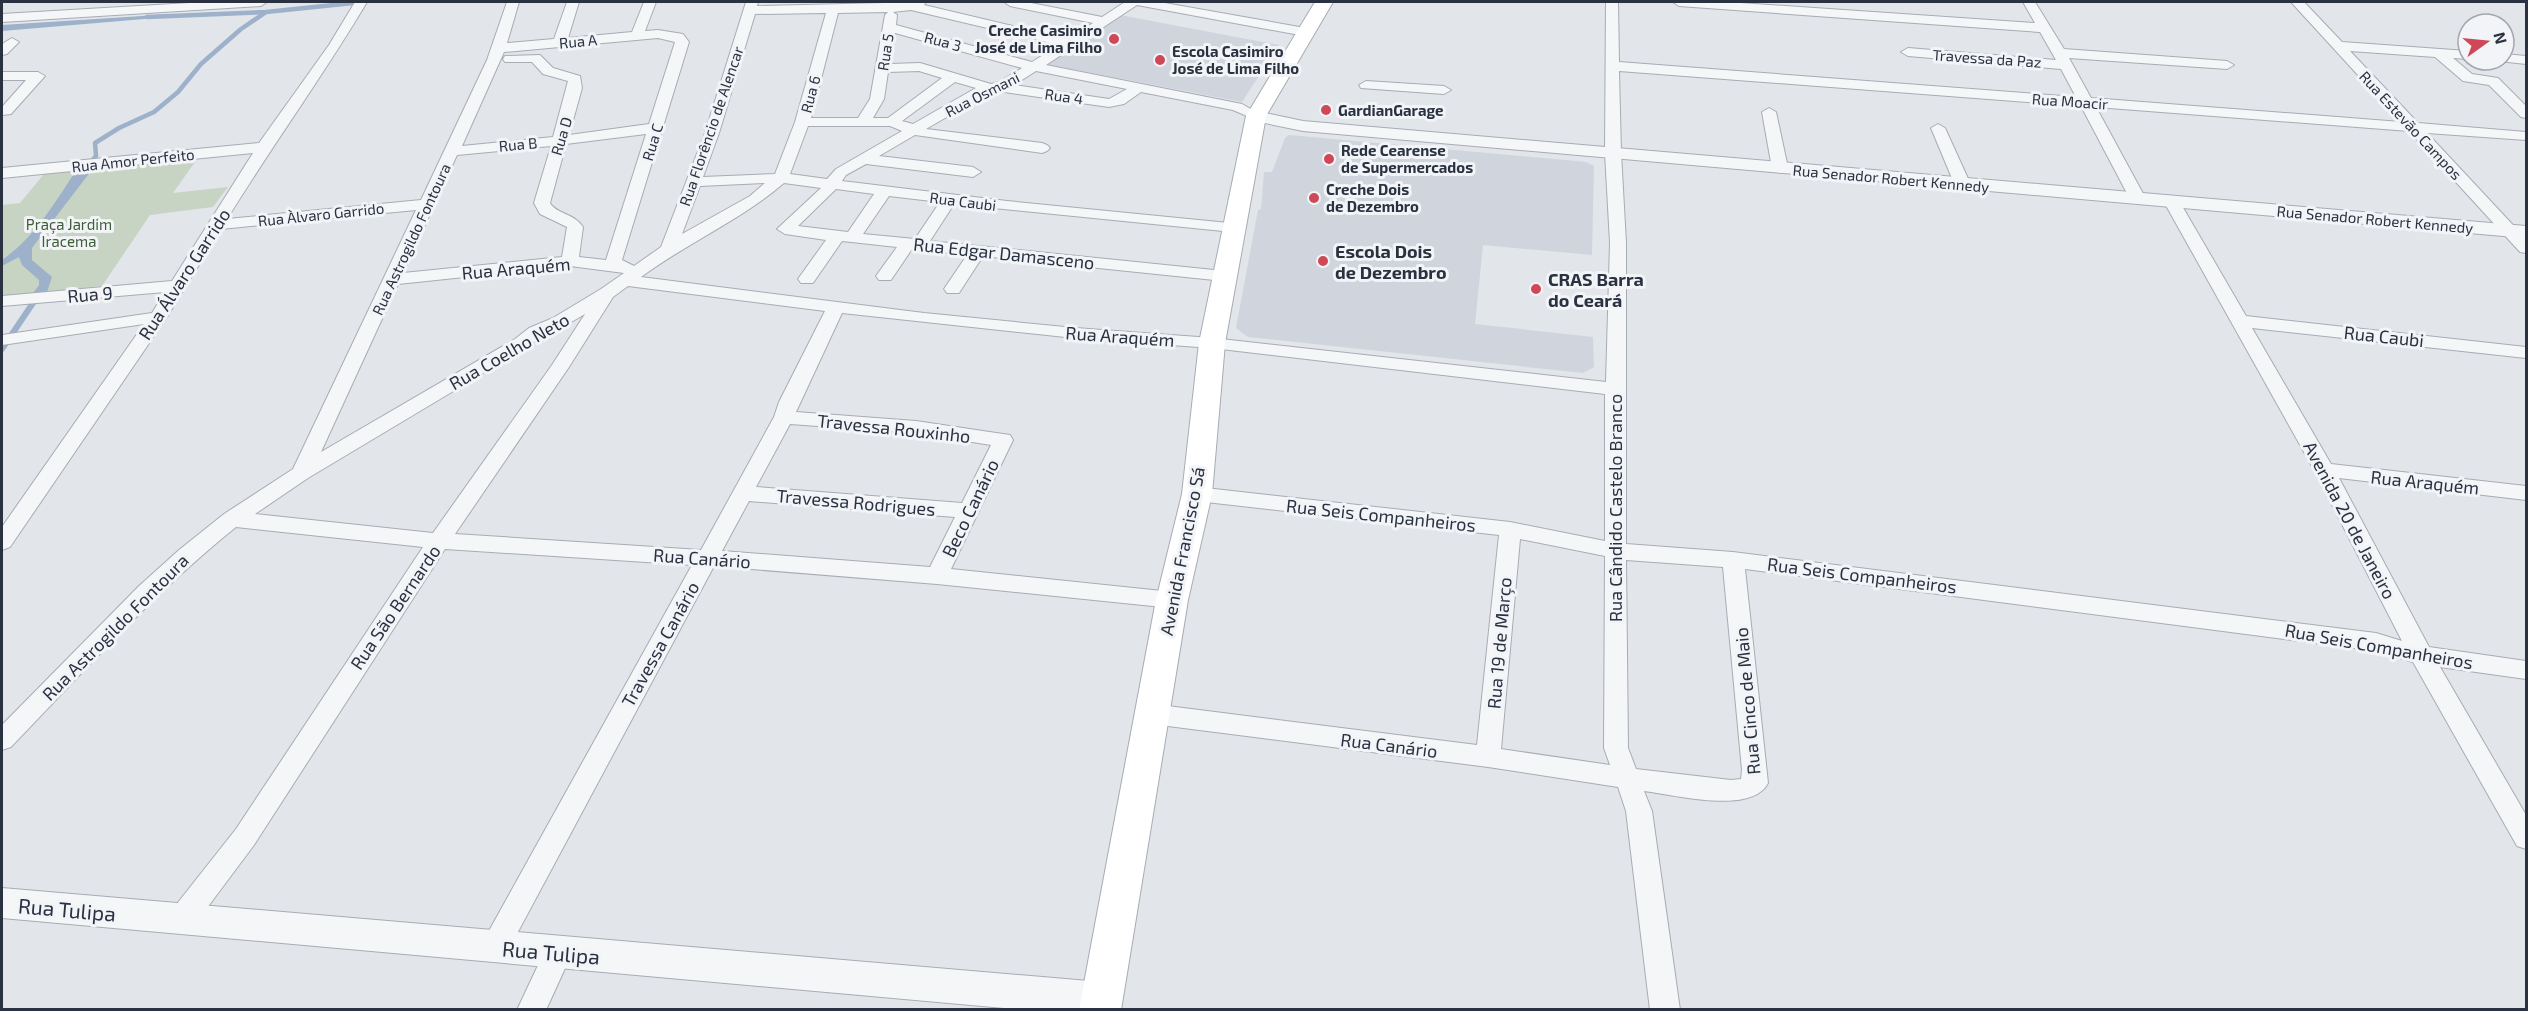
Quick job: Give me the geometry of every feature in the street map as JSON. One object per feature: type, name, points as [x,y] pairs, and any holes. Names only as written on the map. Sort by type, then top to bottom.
[{"type":"main road","name":"Avenida Francisco Sá","points":[[1101,1004],[1172,600],[1197,494],[1212,343],[1256,116],[1324,2]]},
{"type":"street","points":[[2,18],[160,6],[261,2]]},
{"type":"street","name":"Rua Astrogildo Fontoura","points":[[301,473],[496,54],[513,2]]},
{"type":"street","points":[[560,42],[573,2]]},
{"type":"street","points":[[637,36],[650,2]]},
{"type":"street","points":[[1010,2],[1104,21]]},
{"type":"street","name":"Rua Osmani","points":[[785,229],[833,185],[832,181],[841,172],[1026,71],[1133,2]]},
{"type":"street","points":[[1141,2],[1305,32]]},
{"type":"street","name":"Rua Cândido Castelo Branco","points":[[1612,2],[1613,153],[1618,243],[1615,389],[1616,748],[1639,812],[1665,1010]]},
{"type":"street","points":[[1679,2],[2044,28]]},
{"type":"street","points":[[2029,2],[2063,59],[2138,199]]},
{"type":"street","name":"Rua Estevão Campos","points":[[2297,2],[2412,126],[2518,231],[2526,248]]},
{"type":"street","name":"Rua Álvaro Garrido","points":[[2,542],[158,317],[264,147],[335,45],[360,4]]},
{"type":"street","name":"Rua 5","points":[[864,120],[877,99],[892,8],[915,4],[1069,43]]},
{"type":"street","points":[[750,6],[892,8]]},
{"type":"street","name":"Rua Florêncio de Alencar","points":[[668,249],[712,134],[750,6]]},
{"type":"street","name":"Rua 6","points":[[781,178],[802,122],[826,6]]},
{"type":"street","name":"Rua 3","points":[[889,27],[1026,71]]},
{"type":"street","name":"Rua A","points":[[496,54],[560,42],[658,34]]},
{"type":"street","name":"Rua C","points":[[627,272],[614,261],[682,42],[678,37],[658,34]]},
{"type":"street","points":[[2338,46],[2456,54]]},
{"type":"street","name":"Travessa da Paz","points":[[1908,52],[2227,65]]},
{"type":"street","points":[[2439,53],[2468,78],[2493,81],[2526,114]]},
{"type":"street","name":"Rua D","points":[[496,54],[530,57],[538,60],[548,71],[575,79],[575,88],[558,141],[542,207],[546,212],[571,222],[575,227],[570,261]]},
{"type":"street","name":"Rua 4","points":[[883,68],[913,66],[994,87],[1109,103],[1119,101],[1134,92]]},
{"type":"street","name":"Rua Moacir","points":[[1614,66],[2526,136]]},
{"type":"street","name":"Rua Senador Robert Kennedy","points":[[1026,71],[1134,92],[1233,116],[1256,116],[1302,126],[2518,231]]},
{"type":"street","points":[[2,76],[35,74],[38,76],[4,111]]},
{"type":"street","points":[[891,122],[953,77]]},
{"type":"street","points":[[1366,85],[1444,90]]},
{"type":"street","points":[[1769,112],[1780,168]]},
{"type":"street","points":[[802,122],[864,120],[891,122],[915,130],[1042,148]]},
{"type":"street","name":"Rua B","points":[[452,151],[558,141],[656,128]]},
{"type":"street","points":[[1938,128],[1962,183]]},
{"type":"street","name":"Rua Amor Perfeito","points":[[2,173],[264,147]]},
{"type":"street","points":[[863,159],[973,172]]},
{"type":"street","name":"Rua Caubi","points":[[693,182],[781,178],[1049,211],[1233,227]]},
{"type":"street","name":"Rua Coelho Neto","points":[[232,519],[301,473],[521,343],[535,332],[559,322],[607,293],[627,272],[756,199],[781,178]]},
{"type":"street","points":[[807,279],[884,191]]},
{"type":"street","points":[[885,276],[950,199]]},
{"type":"street","name":"Avenida 20 de Janeiro","points":[[2172,202],[2324,470],[2421,655],[2517,807],[2526,838]]},
{"type":"street","name":"Rua Àlvaro Garrido","points":[[216,225],[426,204]]},
{"type":"street","name":"Rua Edgar Damasceno","points":[[785,229],[1224,276]]},
{"type":"street","points":[[953,290],[978,251]]},
{"type":"street","name":"Rua Araquém","points":[[392,279],[570,261],[836,307],[1075,333],[1212,343],[1615,389]]},
{"type":"street","name":"Rua 9","points":[[2,301],[179,285]]},
{"type":"street","name":"Rua São Bernardo","points":[[182,919],[245,837],[404,591],[560,367],[607,293]]},
{"type":"street","name":"Travessa Canário","points":[[495,947],[591,767],[709,558],[784,417],[789,402],[836,307]]},
{"type":"street","points":[[6,340],[158,317]]},
{"type":"street","name":"Rua Caubi","points":[[2241,321],[2526,352]]},
{"type":"street","name":"Travessa Rouxinho","points":[[784,417],[916,427],[1003,440]]},
{"type":"street","name":"Beco Canário","points":[[937,576],[1003,440]]},
{"type":"street","name":"Rua Araquém","points":[[2324,470],[2526,493]]},
{"type":"street","name":"Travessa Rodrigues","points":[[743,493],[968,511]]},
{"type":"street","name":"Rua Seis Companheiros","points":[[1197,494],[1510,529],[1615,551],[1733,560],[2364,640],[2421,655],[2526,670]]},
{"type":"street","name":"Rua Astrogildo Fontoura","points":[[2,739],[155,585],[187,555],[232,519]]},
{"type":"street","name":"Rua Canário","points":[[232,519],[439,541],[709,558],[937,576],[1172,600]]},
{"type":"street","name":"Rua 19 de Março","points":[[1488,757],[1510,529]]},
{"type":"street","name":"Rua Cinco de Maio","points":[[1626,778],[1731,791],[1746,789],[1755,783],[1733,560]]},
{"type":"street","name":"Rua Canário","points":[[1152,714],[1488,757],[1626,778]]},
{"type":"street","name":"Rua Tulipa","points":[[2,903],[1101,1004]]},
{"type":"street","points":[[531,1010],[558,953]]},
{"type":"shaded area","points":[[1120,15],[1279,45],[1242,102],[1046,64]]},
{"type":"shaded area","points":[[1289,135],[1586,162],[1594,166],[1592,255],[1483,245],[1475,324],[1593,337],[1594,367],[1583,373],[1248,337],[1236,328],[1258,210],[1261,209],[1264,172],[1272,172],[1285,138]]},
{"type":"green space","name":"Praça Jardim Iracema","points":[[197,159],[173,193],[228,187],[213,207],[150,215],[102,286],[2,297],[2,205],[20,203],[44,174]]},
{"type":"water","points":[[158,15],[156,18],[2,31],[2,25]]},
{"type":"water","points":[[91,171],[32,248],[32,260],[52,277],[46,295],[31,296],[39,285],[39,280],[22,265],[19,257],[2,266],[2,260],[24,242],[51,208],[75,172]]},
{"type":"waterway","points":[[266,12],[363,2]]},
{"type":"waterway","points":[[79,177],[96,156],[95,143],[119,128],[154,112],[178,92],[201,64],[241,29],[266,12]]},
{"type":"waterway","points":[[147,17],[266,12]]},
{"type":"waterway","points":[[2,349],[37,297]]},
{"type":"place","name":"Creche Casimiro José de Lima Filho","points":[[1114,39]]},
{"type":"place","name":"Escola Casimiro José de Lima Filho","points":[[1160,60]]},
{"type":"place","name":"GardianGarage","points":[[1326,110]]},
{"type":"place","name":"Rede Cearense de Supermercados","points":[[1329,159]]},
{"type":"place","name":"Creche Dois de Dezembro","points":[[1314,198]]},
{"type":"place","name":"Escola Dois de Dezembro","points":[[1323,261]]},
{"type":"place","name":"CRAS Barra do Ceará","points":[[1536,289]]}]
